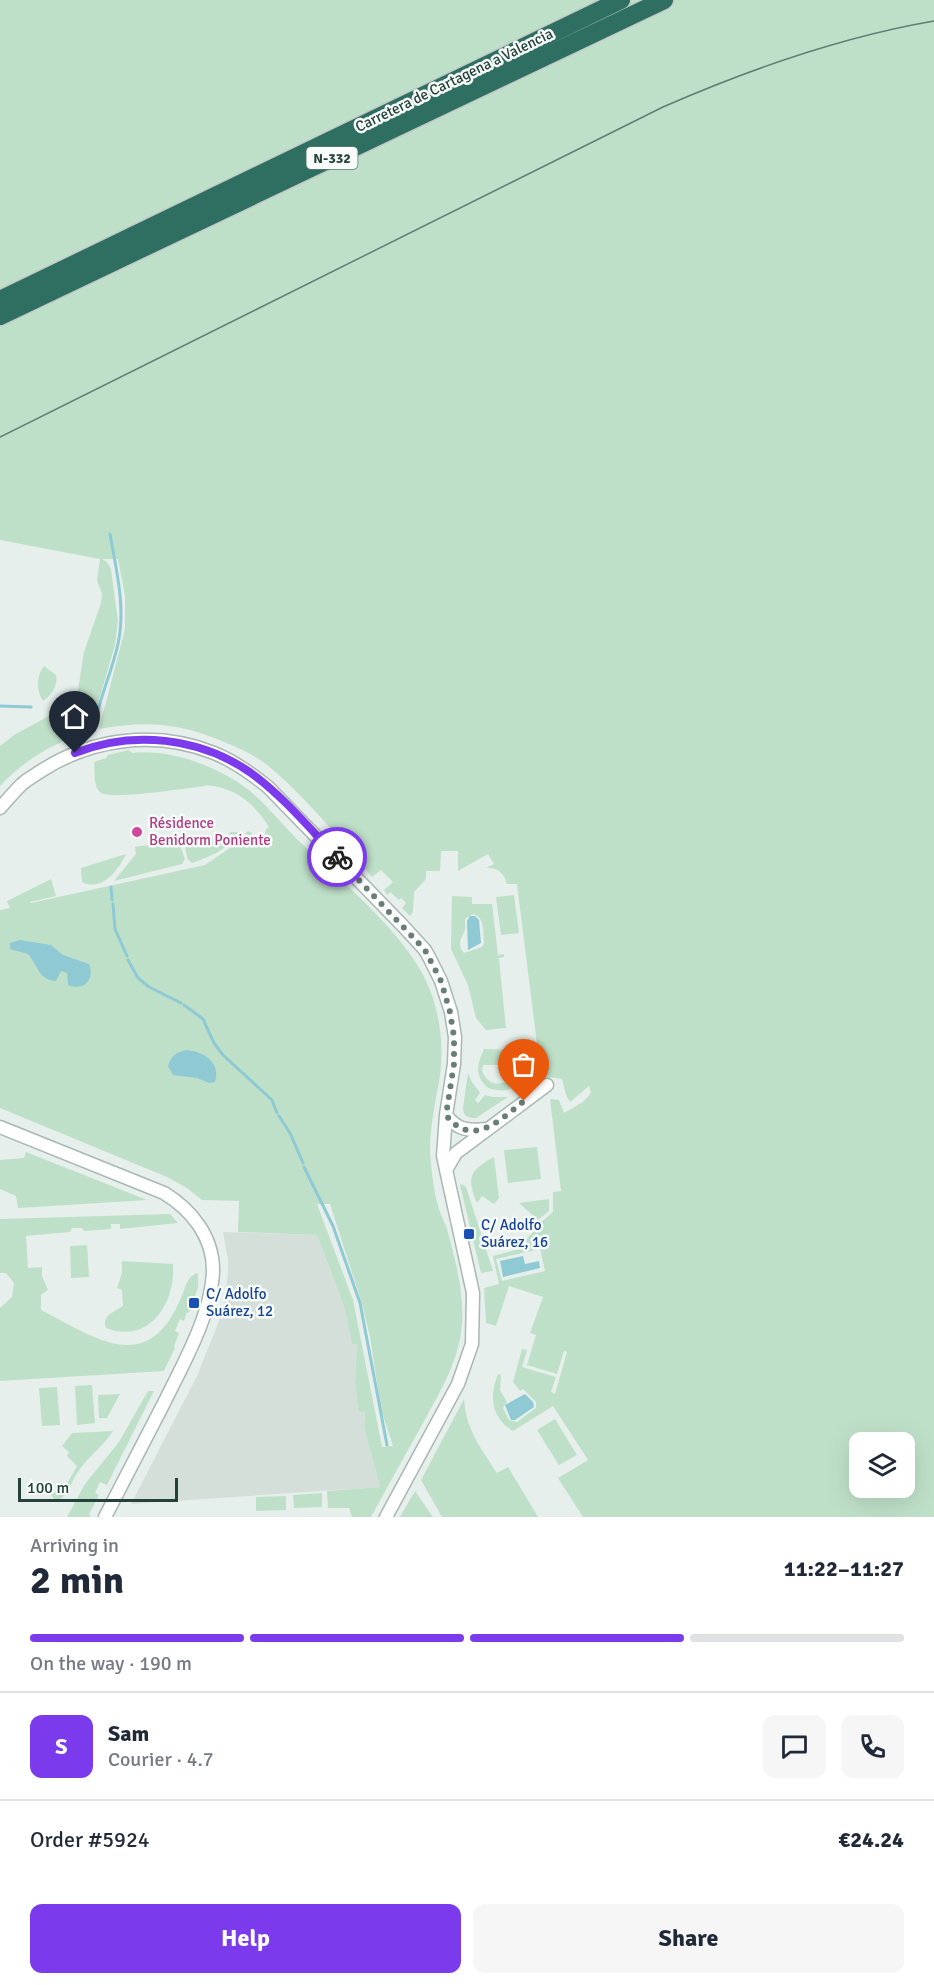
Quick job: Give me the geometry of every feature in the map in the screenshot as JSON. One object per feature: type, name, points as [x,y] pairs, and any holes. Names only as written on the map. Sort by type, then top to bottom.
[{"type":"highway","name":"Carretera de Cartagena a Valencia","points":[[0,300],[621,0]]},
{"type":"highway","name":"Carretera de Cartagena a Valencia","points":[[0,316],[664,0]]},
{"type":"street","points":[[0,808],[23,783],[60,759],[90,747],[136,740],[186,744],[215,753],[250,772],[268,787],[425,950],[446,995],[454,1037],[454,1064],[443,1141],[446,1170],[473,1293],[472,1344],[459,1384],[386,1517]]},
{"type":"street","points":[[446,1170],[456,1153],[547,1084]]},
{"type":"street","points":[[446,1115],[452,1124],[460,1129],[470,1131],[488,1129]]},
{"type":"street","points":[[0,1127],[164,1193],[186,1208],[203,1231],[209,1245],[213,1267],[212,1282],[210,1295],[195,1338],[105,1517]]},
{"type":"shaded area","points":[[223,1232],[317,1235],[345,1309],[352,1343],[357,1344],[355,1383],[358,1411],[365,1411],[364,1427],[380,1487],[131,1504],[197,1376],[219,1321],[228,1273]]},
{"type":"green space","points":[[0,0],[934,0],[934,1517],[583,1517],[558,1478],[588,1460],[553,1406],[513,1431],[500,1420],[493,1398],[498,1374],[501,1375],[500,1390],[507,1402],[503,1408],[509,1420],[517,1422],[536,1408],[536,1402],[523,1389],[520,1391],[513,1382],[522,1349],[527,1350],[522,1367],[556,1377],[551,1392],[555,1394],[567,1352],[564,1351],[557,1374],[527,1365],[536,1335],[530,1333],[543,1297],[509,1286],[496,1326],[486,1323],[484,1288],[499,1284],[493,1256],[519,1249],[539,1224],[553,1212],[553,1192],[561,1191],[550,1099],[559,1100],[564,1113],[583,1102],[591,1093],[589,1086],[570,1102],[562,1079],[541,1076],[517,884],[507,884],[500,872],[486,868],[494,864],[488,854],[458,871],[458,851],[441,851],[440,871],[426,871],[426,879],[414,892],[413,912],[410,916],[402,908],[406,903],[401,898],[399,900],[390,892],[387,895],[384,890],[393,882],[381,870],[372,877],[299,794],[257,758],[212,737],[165,725],[117,726],[99,729],[125,629],[125,596],[118,559],[102,559],[111,569],[118,621],[115,645],[95,714],[82,705],[70,701],[78,690],[84,652],[101,603],[102,594],[97,580],[100,559],[0,540]],"holes":[[[540,1249],[545,1271],[502,1281],[496,1259]]]},
{"type":"green space","points":[[44,666],[56,675],[56,683],[54,690],[43,701],[38,684],[39,675]]},
{"type":"green space","points":[[62,709],[80,716],[89,724],[89,732],[41,753],[19,768],[0,786],[0,746],[14,735]]},
{"type":"green space","points":[[129,750],[132,753],[173,755],[212,768],[245,787],[263,802],[302,844],[392,931],[421,970],[430,990],[439,1021],[442,1054],[431,1131],[431,1163],[438,1206],[454,1254],[459,1281],[462,1307],[461,1333],[455,1358],[446,1380],[371,1517],[352,1517],[349,1508],[328,1508],[327,1491],[380,1487],[364,1427],[365,1412],[358,1411],[355,1383],[357,1344],[352,1344],[345,1309],[317,1235],[238,1232],[239,1201],[202,1200],[167,1177],[0,1108],[0,910],[10,908],[7,901],[51,879],[56,896],[31,903],[205,865],[230,848],[248,831],[252,833],[253,842],[263,842],[266,829],[269,827],[243,798],[216,786],[205,785],[120,795],[101,793],[96,783],[94,762],[108,755]],"holes":[[[317,1204],[330,1204],[362,1304],[370,1337],[381,1409],[393,1446],[382,1447],[353,1300]]]},
{"type":"green space","points":[[230,832],[238,832],[224,848],[192,863],[188,860],[183,839],[229,837]]},
{"type":"green space","points":[[178,840],[185,859],[182,864],[114,881],[136,854],[135,847]]},
{"type":"green space","points":[[126,854],[119,867],[103,882],[89,884],[82,882],[81,868]]},
{"type":"green space","points":[[514,895],[519,933],[501,935],[496,897]]},
{"type":"green space","points":[[452,896],[472,897],[472,904],[492,904],[498,955],[504,954],[504,957],[496,959],[499,959],[506,1028],[486,1030],[476,1018],[468,985],[451,949]],"holes":[[[473,914],[483,926],[484,943],[482,947],[464,953],[460,944],[465,930],[465,919]]]},
{"type":"green space","points":[[484,1049],[523,1050],[520,1076],[513,1087],[507,1090],[488,1088],[480,1079],[478,1065]],"holes":[[[505,1060],[511,1061],[511,1078],[503,1083],[490,1082],[482,1071],[483,1065],[499,1065]]]},
{"type":"green space","points":[[468,1073],[480,1093],[475,1100],[478,1103],[485,1095],[508,1097],[476,1118],[467,1116],[463,1108]]},
{"type":"green space","points":[[537,1147],[541,1179],[508,1183],[504,1150]]},
{"type":"green space","points":[[26,1152],[147,1200],[18,1208],[16,1196],[0,1189],[0,1160],[24,1158]]},
{"type":"green space","points":[[494,1157],[499,1198],[494,1204],[482,1196],[477,1203],[472,1187],[472,1175],[475,1170]]},
{"type":"green space","points":[[460,1185],[466,1187],[493,1271],[481,1273]]},
{"type":"green space","points":[[549,1199],[549,1211],[538,1220],[519,1203]]},
{"type":"green space","points":[[170,1214],[178,1223],[120,1229],[120,1224],[111,1224],[111,1229],[84,1231],[82,1228],[72,1228],[70,1232],[26,1236],[28,1268],[42,1267],[42,1276],[48,1290],[41,1295],[41,1310],[83,1332],[121,1345],[139,1344],[155,1336],[170,1319],[188,1280],[198,1273],[198,1287],[189,1313],[187,1312],[184,1321],[180,1319],[175,1331],[179,1333],[175,1348],[164,1371],[0,1381],[0,1308],[12,1297],[14,1283],[6,1273],[0,1273],[0,1219]]},
{"type":"green space","points":[[87,1245],[89,1277],[71,1278],[70,1246]]},
{"type":"green space","points":[[122,1261],[173,1264],[173,1278],[165,1305],[157,1317],[135,1331],[122,1332],[106,1328],[105,1324],[109,1315],[123,1306],[122,1290],[117,1288],[122,1273]]},
{"type":"green space","points":[[92,1385],[95,1423],[77,1425],[75,1386]]},
{"type":"green space","points":[[57,1387],[60,1425],[42,1426],[39,1388]]},
{"type":"green space","points":[[148,1391],[154,1391],[107,1485],[100,1482],[95,1493],[99,1495],[89,1514],[91,1517],[67,1517],[85,1484],[119,1442]]},
{"type":"green space","points":[[120,1394],[107,1418],[99,1418],[98,1395]]},
{"type":"green space","points":[[464,1399],[471,1429],[480,1447],[497,1473],[508,1467],[538,1517],[442,1517],[421,1480]]},
{"type":"green space","points":[[555,1419],[577,1455],[559,1465],[537,1430]]},
{"type":"green space","points":[[113,1431],[80,1469],[66,1493],[56,1502],[51,1495],[67,1484],[77,1466],[67,1456],[69,1452],[62,1446],[72,1433]]},
{"type":"green space","points":[[415,1491],[433,1517],[400,1517]]},
{"type":"green space","points":[[322,1493],[322,1507],[294,1508],[293,1495]]},
{"type":"green space","points":[[286,1496],[286,1510],[256,1511],[256,1497]]},
{"type":"water","points":[[470,916],[475,916],[479,920],[481,943],[468,950],[467,921]]},
{"type":"water","points":[[20,940],[51,945],[63,955],[89,964],[90,975],[87,983],[79,987],[68,985],[67,973],[61,971],[56,981],[45,978],[28,954],[10,949],[10,943]]},
{"type":"water","points":[[187,1050],[210,1059],[216,1069],[215,1082],[209,1083],[197,1078],[173,1075],[168,1066],[171,1059],[177,1053]]},
{"type":"water","points":[[523,1256],[525,1264],[539,1261],[540,1268],[503,1277],[500,1261]]},
{"type":"water","points":[[525,1394],[533,1402],[534,1407],[515,1420],[511,1420],[505,1405]]},
{"type":"waterway","points":[[94,728],[120,630],[121,602],[110,534]]},
{"type":"waterway","points":[[68,704],[82,710],[95,720]]},
{"type":"waterway","points":[[0,706],[31,707]]},
{"type":"waterway","points":[[111,887],[112,900]]},
{"type":"waterway","points":[[113,904],[115,929],[127,956]]},
{"type":"waterway","points":[[128,960],[138,978],[149,987],[181,1003]]},
{"type":"waterway","points":[[184,1005],[203,1019],[214,1043],[223,1055],[272,1100],[277,1113]]},
{"type":"waterway","points":[[279,1116],[290,1133],[303,1163]]},
{"type":"waterway","points":[[304,1167],[333,1226],[360,1303],[387,1445]]},
{"type":"tram line","points":[[0,437],[663,107],[762,67],[830,45],[934,21]]},
{"type":"way so far","points":[[337,857],[425,950],[441,981],[454,1037],[454,1064],[446,1115],[452,1124],[470,1131],[488,1129],[524,1101]]},
{"type":"place","name":"Résidence Benidorm Poniente","points":[[137,832]]},
{"type":"place","name":"C/ Adolfo Suárez, 16","points":[[469,1234]]},
{"type":"place","name":"C/ Adolfo Suárez, 12","points":[[194,1303]]},
{"type":"route","points":[[75,753],[111,742],[136,740],[186,744],[215,753],[250,772],[268,787],[337,857]]}]
